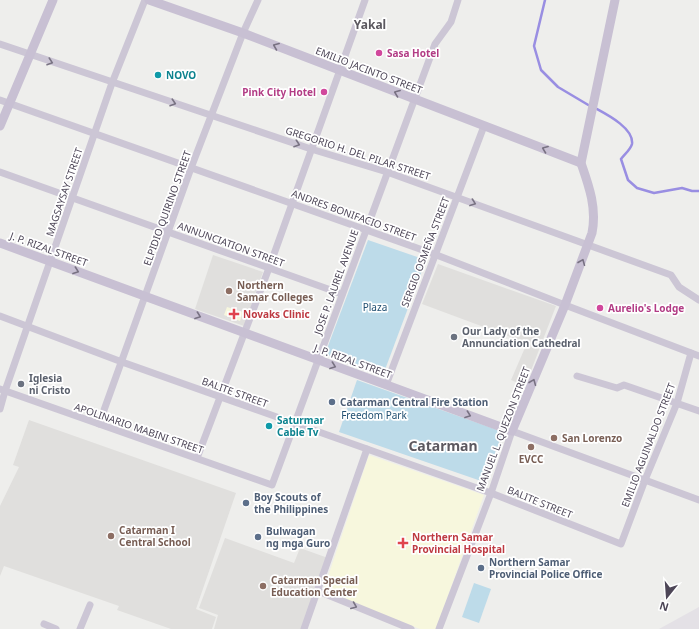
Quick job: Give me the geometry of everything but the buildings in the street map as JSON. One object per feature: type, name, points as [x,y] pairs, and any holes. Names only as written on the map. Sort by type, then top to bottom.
[{"type":"main road","points":[[0,126],[52,0]]},
{"type":"main road","name":"EMILIO JACINTO STREET","points":[[148,0],[243,33],[581,163]]},
{"type":"main road","points":[[581,163],[615,0]]},
{"type":"main road","name":"MANUEL L. QUEZON STREET","points":[[512,432],[588,245],[594,222],[594,209],[589,185],[581,163]]},
{"type":"main road","name":"J. P. RIZAL STREET","points":[[0,243],[512,432]]},
{"type":"street","name":"MAGSAYSAY STREET","points":[[0,409],[2,390],[50,262],[112,83],[145,0]]},
{"type":"street","name":"ELPIDIO QUIRINO STREET","points":[[99,424],[191,168],[243,33],[258,0]]},
{"type":"street","points":[[197,458],[366,0]]},
{"type":"street","name":"JOSE P. LAUREL AVENUE","points":[[272,485],[435,44],[451,22],[458,0]]},
{"type":"street","name":"GREGORIO H. DEL PILAR STREET","points":[[0,44],[112,83],[311,149],[387,172],[456,196],[671,275],[679,288],[699,300]]},
{"type":"street","name":"ANDRES BONIFACIO STREET","points":[[0,100],[366,229],[699,356]]},
{"type":"street","name":"SERGIO OSMEÑA STREET","points":[[386,385],[434,254],[484,126]]},
{"type":"street","name":"ANNUNCIATION STREET","points":[[0,172],[342,294]]},
{"type":"street","name":"BALITE STREET","points":[[0,316],[122,362],[491,493],[621,544]]},
{"type":"street","name":"EMILIO AGUINALDO STREET","points":[[621,544],[645,480],[677,403],[691,353]]},
{"type":"street","points":[[576,376],[617,388],[624,385],[699,411]]},
{"type":"street","name":"APOLINARIO MABINI STREET","points":[[2,390],[272,485]]},
{"type":"street","name":"J. P. RIZAL STREET","points":[[512,432],[699,500]]},
{"type":"street","name":"MANUEL L. QUEZON STREET","points":[[439,629],[491,493],[512,432]]},
{"type":"street","points":[[304,629],[367,449]]},
{"type":"street","points":[[318,591],[411,629]]},
{"type":"street","points":[[80,629],[90,605]]},
{"type":"street","points":[[44,624],[56,629]]},
{"type":"shaded area","name":"Northern Samar Colleges","points":[[213,255],[263,272],[244,326],[195,309]]},
{"type":"shaded area","points":[[438,264],[556,306],[525,386],[511,380],[527,343],[422,304]]},
{"type":"shaded area","name":"Novaks Clinic","points":[[227,307],[243,312],[240,321],[224,315]]},
{"type":"shaded area","name":"Catarman I Central School","points":[[29,420],[236,493],[196,609],[216,617],[212,629],[171,629],[117,610],[119,606],[4,566],[0,576],[0,506],[19,467],[13,465]]},
{"type":"shaded area","name":"Northern Samar Provincial Hospital","points":[[369,455],[484,495],[436,629],[420,629],[323,591]]},
{"type":"shaded area","name":"Catarman Special Education Center","points":[[225,538],[294,563],[300,548],[328,558],[303,629],[214,629],[218,615],[199,608]]},
{"type":"shaded area","points":[[699,607],[699,629],[659,629]]},
{"type":"green space","name":"Plaza","points":[[368,240],[426,260],[383,375],[325,354]]},
{"type":"green space","name":"Freedom Park","points":[[357,380],[503,432],[484,482],[339,432]]},
{"type":"green space","points":[[474,583],[491,589],[479,623],[462,617]]},
{"type":"waterway","points":[[545,0],[534,46],[541,70],[558,87],[590,106]]},
{"type":"waterway","points":[[595,108],[618,122],[629,132],[632,144],[621,159],[628,180],[637,188],[654,193],[682,188],[692,191],[699,191]]},
{"type":"place","name":"Sasa Hotel","points":[[379,53]]},
{"type":"place","name":"NOVO","points":[[158,75]]},
{"type":"place","name":"Pink City Hotel","points":[[324,92]]},
{"type":"place","name":"Northern Samar Colleges","points":[[229,291]]},
{"type":"place","name":"Aurelio's Lodge","points":[[600,308]]},
{"type":"place","name":"Novaks Clinic","points":[[234,314]]},
{"type":"place","name":"Our Lady of the Annunciation Cathedral","points":[[454,337]]},
{"type":"place","name":"Iglesia ni Cristo","points":[[21,384]]},
{"type":"place","name":"Catarman Central Fire Station","points":[[332,402]]},
{"type":"place","name":"Saturmar Cable Tv","points":[[269,426]]},
{"type":"place","name":"San Lorenzo","points":[[554,438]]},
{"type":"place","name":"EVCC","points":[[531,447]]},
{"type":"place","name":"Boy Scouts of the Philippines","points":[[246,503]]},
{"type":"place","name":"Catarman I Central School","points":[[111,536]]},
{"type":"place","name":"Bulwagan ng mga Guro","points":[[258,537]]},
{"type":"place","name":"Northern Samar Provincial Hospital","points":[[403,543]]},
{"type":"place","name":"Northern Samar Provincial Police Office","points":[[481,568]]},
{"type":"place","name":"Catarman Special Education Center","points":[[263,586]]},
{"type":"district","name":"Yakal","points":[[370,24]]},
{"type":"district","name":"Catarman","points":[[443,445]]}]
